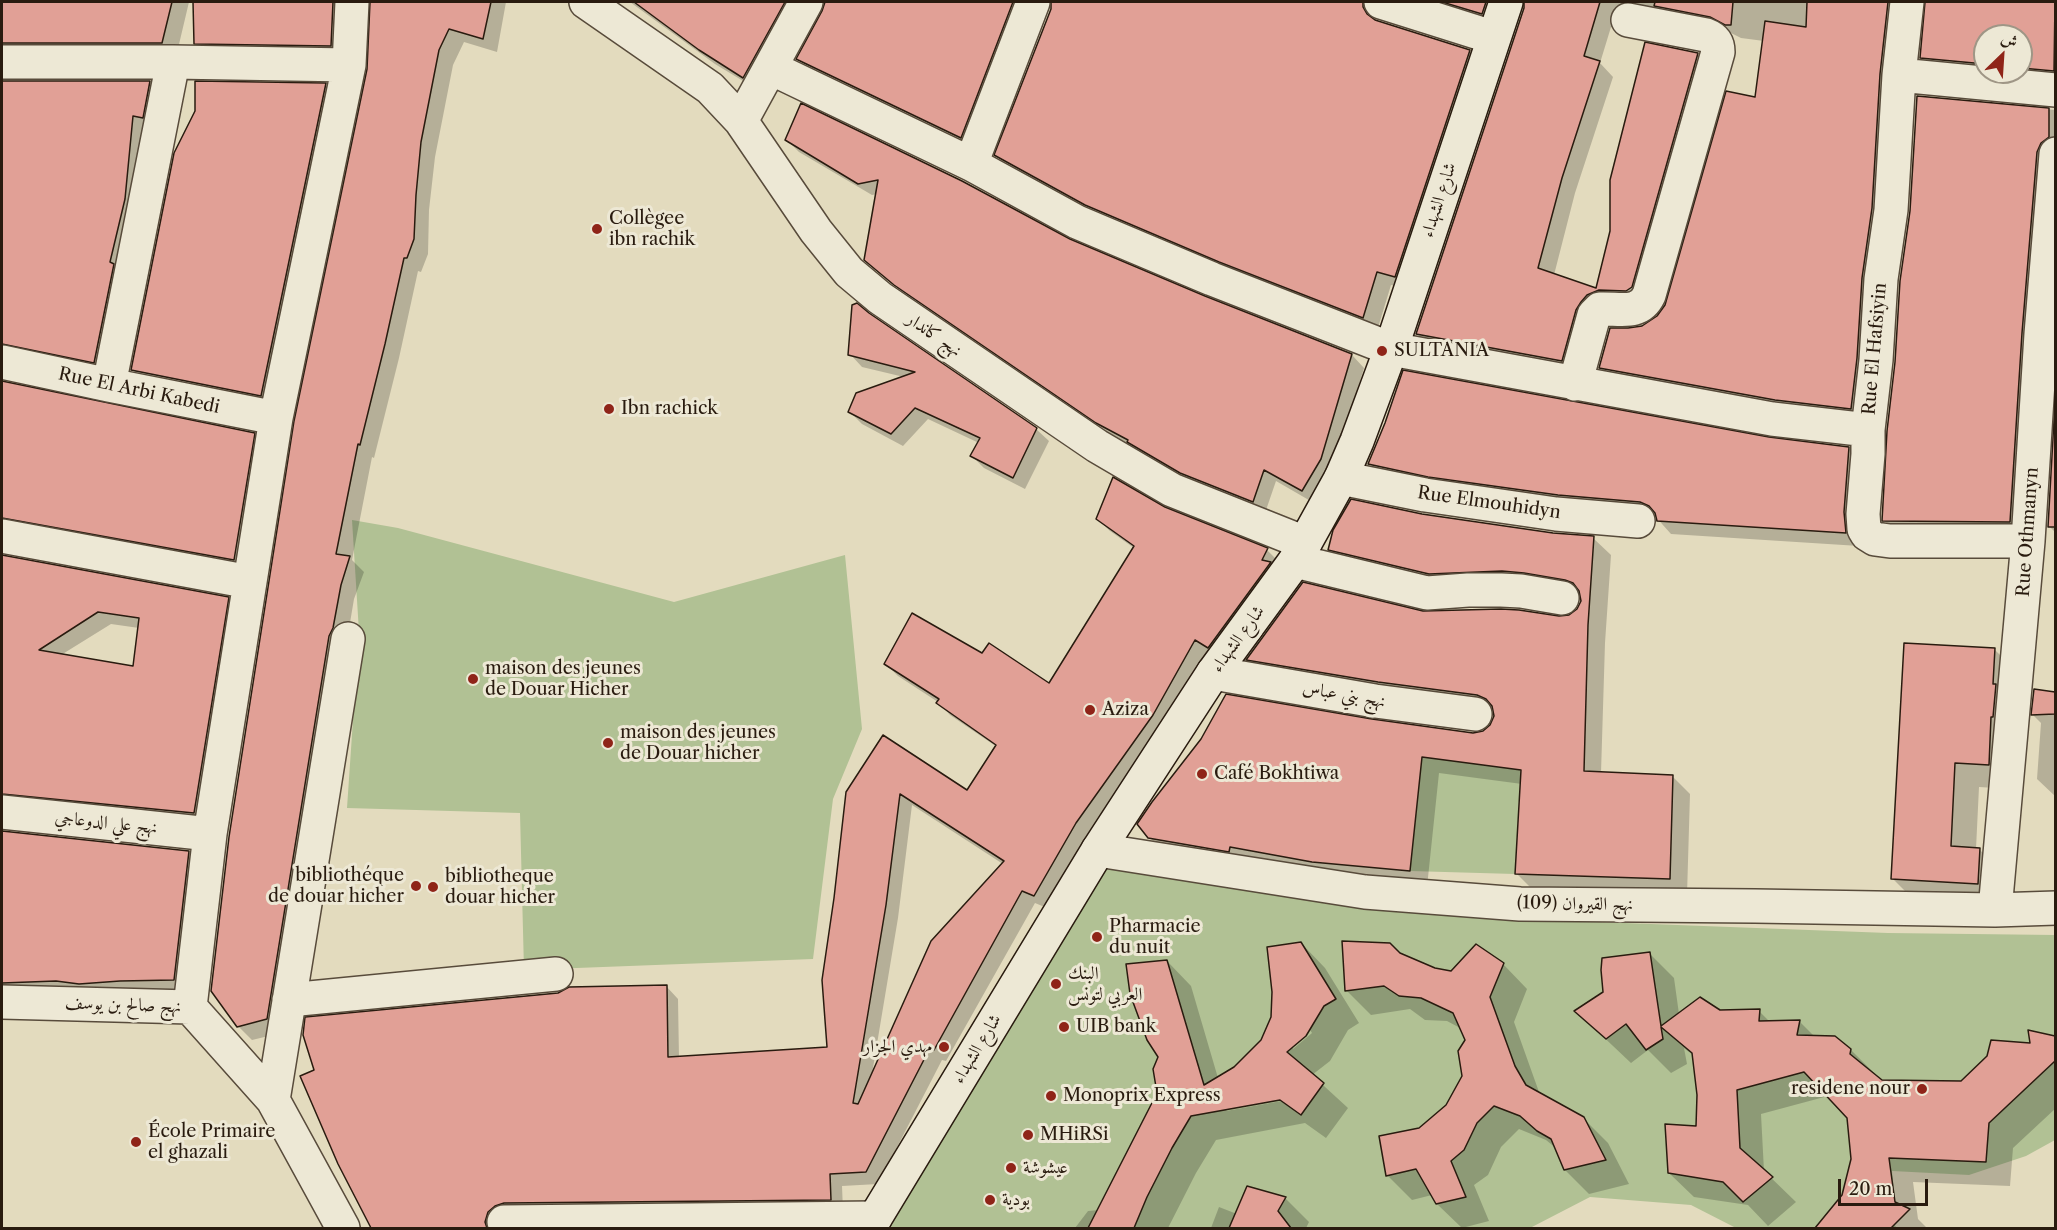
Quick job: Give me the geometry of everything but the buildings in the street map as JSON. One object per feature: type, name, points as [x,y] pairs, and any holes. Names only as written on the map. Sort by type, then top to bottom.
[{"type":"street","points":[[190,1007],[210,834],[276,418],[349,65],[352,2]]},
{"type":"street","points":[[741,121],[806,2]]},
{"type":"street","points":[[970,164],[1033,2]]},
{"type":"street","points":[[1381,2],[1492,37]]},
{"type":"street","name":"شارع الشهداء","points":[[872,1223],[1098,850],[1213,673],[1300,552],[1341,478],[1391,349],[1492,37],[1506,2]]},
{"type":"street","name":"Rue El Hafsiyin","points":[[1907,2],[1899,75],[1891,210],[1881,279],[1876,360],[1868,430],[1863,523],[1867,534],[1871,537],[1890,541],[2028,541]]},
{"type":"street","name":"نهج كاندار","points":[[593,3],[710,88],[741,121],[816,231],[849,272],[880,298],[1097,446],[1172,490],[1300,552],[1427,593],[1501,590],[1562,598]]},
{"type":"street","points":[[1575,384],[1594,315],[1600,309],[1627,311],[1635,309],[1646,301],[1649,295],[1718,52],[1718,45],[1706,35],[1628,20]]},
{"type":"street","points":[[2,62],[349,65]]},
{"type":"street","points":[[109,386],[173,62]]},
{"type":"street","points":[[771,68],[970,164],[1077,222],[1212,279],[1391,349],[1772,419],[1868,430]]},
{"type":"street","points":[[1899,75],[2055,90]]},
{"type":"street","name":"Rue Othmanyn","points":[[1995,910],[2028,541],[2039,355],[2055,154]]},
{"type":"street","name":"Rue El Arbi Kabedi","points":[[2,362],[109,386],[276,418]]},
{"type":"street","name":"Rue Elmouhidyn","points":[[1341,478],[1425,495],[1556,514],[1638,521]]},
{"type":"street","points":[[2,536],[250,582]]},
{"type":"street","points":[[273,1100],[348,639]]},
{"type":"street","name":"نهج بني عباس","points":[[1213,673],[1242,676],[1374,701],[1475,714]]},
{"type":"street","name":"نهج علي الدوعاجي","points":[[2,812],[210,834]]},
{"type":"street","name":"نهج القيروان (109)","points":[[1098,850],[1365,892],[1520,904],[1995,910],[2055,908]]},
{"type":"street","points":[[289,1000],[556,974]]},
{"type":"street","name":"نهج صالح بن يوسف","points":[[2,1002],[190,1007],[273,1100],[343,1228]]},
{"type":"street","points":[[504,1222],[872,1223]]},
{"type":"green space","name":"maison des jeunes de Douar Hicher","points":[[352,520],[398,528],[674,602],[845,555],[862,729],[833,799],[813,959],[524,970],[520,813],[347,808],[359,632]]},
{"type":"green space","points":[[1483,722],[1523,723],[1515,874],[1410,871],[1422,757],[1480,764]]},
{"type":"green space","name":"residene nour","points":[[1099,868],[1493,918],[1888,933],[2055,935],[2055,1140],[2026,1156],[1969,1175],[1892,1171],[1895,1201],[1908,1207],[1893,1223],[1897,1228],[1736,1228],[1691,1205],[1590,1197],[1530,1228],[889,1228]]},
{"type":"place","name":"Collègee ibn rachik","points":[[597,229]]},
{"type":"place","name":"SULTANIA","points":[[1382,351]]},
{"type":"place","name":"Ibn rachick","points":[[609,409]]},
{"type":"place","name":"maison des jeunes de Douar Hicher","points":[[473,679]]},
{"type":"place","name":"Aziza","points":[[1090,710]]},
{"type":"place","name":"maison des jeunes de Douar hicher","points":[[608,743]]},
{"type":"place","name":"Café Bokhtiwa","points":[[1202,774]]},
{"type":"place","name":"bibliothéque de douar hicher","points":[[416,886]]},
{"type":"place","name":"bibliotheque douar hicher","points":[[433,887]]},
{"type":"place","name":"Pharmacie du nuit","points":[[1097,937]]},
{"type":"place","name":"البنك العربي لتونس","points":[[1056,984]]},
{"type":"place","name":"UIB bank","points":[[1064,1027]]},
{"type":"place","name":"مهدي الجزار","points":[[944,1047]]},
{"type":"place","name":"residene nour","points":[[1922,1089]]},
{"type":"place","name":"Monoprix Express","points":[[1051,1096]]},
{"type":"place","name":"MHiRSi","points":[[1028,1135]]},
{"type":"place","name":"École Primaire el ghazali","points":[[136,1142]]},
{"type":"place","name":"عيشوشة","points":[[1011,1168]]},
{"type":"place","name":"بودية","points":[[990,1200]]}]
